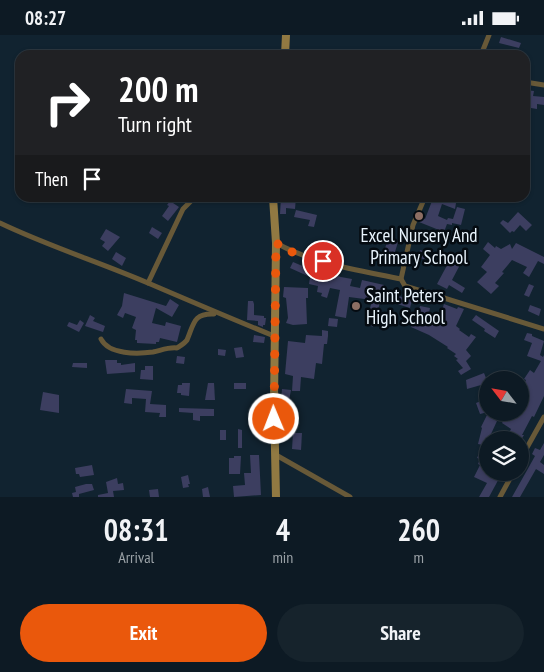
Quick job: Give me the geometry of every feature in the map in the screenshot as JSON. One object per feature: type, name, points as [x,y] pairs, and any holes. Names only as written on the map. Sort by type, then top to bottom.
[{"type":"street","points":[[285,50],[286,35]]},
{"type":"street","points":[[482,50],[489,35]]},
{"type":"street","points":[[530,83],[544,85]]},
{"type":"street","points":[[148,283],[183,209],[191,202]]},
{"type":"street","points":[[273,202],[276,243],[274,336],[276,497]]},
{"type":"street","points":[[423,202],[413,225],[401,279],[405,286],[544,329]]},
{"type":"street","points":[[0,223],[274,336]]},
{"type":"street","points":[[276,243],[294,253],[337,265],[401,279]]},
{"type":"street","points":[[101,339],[107,347],[129,353],[143,353],[171,347],[177,348],[185,342],[200,315],[204,313],[217,314]]},
{"type":"street","points":[[529,444],[544,417]]},
{"type":"street","points":[[276,455],[350,497]]},
{"type":"street","points":[[500,497],[509,481]]},
{"type":"building","points":[[501,37],[521,43],[519,48],[499,43]]},
{"type":"building","points":[[530,91],[534,91],[533,96],[544,97],[544,105],[537,104],[537,109],[530,108]]},
{"type":"building","points":[[172,202],[179,207],[168,221],[162,216],[169,206],[167,205]]},
{"type":"building","points":[[281,202],[296,202],[295,209],[286,208],[286,214],[280,214]]},
{"type":"building","points":[[432,202],[456,203],[455,209],[442,204],[438,216],[447,220],[448,218],[453,219],[457,207],[465,209],[461,225],[447,224],[444,232],[419,222],[421,217],[425,219]]},
{"type":"building","points":[[296,210],[317,215],[314,227],[308,226],[310,220],[294,217]]},
{"type":"building","points":[[518,212],[532,225],[526,231],[520,225],[514,232],[510,233],[500,223],[503,220],[508,223]]},
{"type":"building","points":[[152,227],[162,233],[158,239],[149,233]]},
{"type":"building","points":[[106,229],[120,237],[108,251],[102,246],[105,242],[100,239]]},
{"type":"building","points":[[388,239],[398,242],[391,265],[381,261]]},
{"type":"building","points":[[488,242],[495,248],[496,246],[501,249],[510,244],[512,249],[516,243],[544,257],[544,264],[538,261],[529,277],[523,273],[527,267],[512,260],[495,283],[499,286],[491,294],[477,282],[487,272],[481,267],[490,255],[483,249]]},
{"type":"building","points":[[420,250],[430,252],[428,260],[418,258]]},
{"type":"building","points":[[116,252],[126,258],[122,266],[112,259]]},
{"type":"building","points":[[452,256],[462,261],[452,280],[465,288],[462,293],[449,285],[447,289],[437,284]]},
{"type":"building","points":[[293,262],[312,270],[352,279],[350,286],[360,288],[362,280],[384,285],[382,291],[412,300],[410,308],[381,299],[373,327],[369,325],[373,314],[369,313],[372,300],[349,297],[346,318],[335,316],[340,290],[330,288],[327,298],[321,296],[322,293],[317,292],[318,286],[309,284],[310,277],[290,268]]},
{"type":"building","points":[[529,284],[534,286],[529,297],[524,295]]},
{"type":"building","points":[[284,287],[308,288],[308,298],[306,298],[307,324],[293,325],[286,323],[288,318],[286,298],[283,297]]},
{"type":"building","points":[[124,293],[166,306],[170,299],[179,305],[172,317],[156,308],[152,323],[165,326],[166,322],[181,326],[177,342],[160,338],[156,344],[137,343],[137,340],[135,340],[136,330],[132,328],[136,317],[125,313],[123,318],[117,315],[122,306]]},
{"type":"building","points":[[248,301],[253,301],[254,315],[266,318],[263,327],[258,325],[258,321],[247,320]]},
{"type":"building","points":[[444,304],[457,309],[458,307],[464,309],[456,326],[469,337],[471,334],[476,337],[466,350],[471,356],[466,361],[471,369],[461,375],[458,371],[463,368],[454,356],[456,354],[429,335],[411,327],[413,322],[418,323],[422,314],[418,313],[420,306],[430,308],[428,318],[437,323],[444,310],[442,310]]},
{"type":"building","points":[[530,305],[541,309],[539,316],[528,311]]},
{"type":"building","points":[[90,315],[95,318],[93,321],[105,326],[103,332],[85,326]]},
{"type":"building","points":[[476,315],[499,331],[495,338],[472,320]]},
{"type":"building","points":[[329,318],[338,319],[337,327],[328,326]]},
{"type":"building","points":[[80,320],[84,323],[79,332],[67,326],[69,322],[77,325]]},
{"type":"building","points":[[322,330],[328,331],[328,336],[327,344],[324,344],[322,364],[316,363],[314,379],[301,377],[300,391],[292,391],[293,376],[285,374],[288,341],[305,343],[306,335],[322,336]]},
{"type":"building","points":[[527,333],[544,341],[540,355],[543,357],[544,355],[544,396],[534,417],[532,416],[524,431],[510,431],[511,429],[502,423],[503,421],[529,421],[529,372],[530,370],[534,373],[541,361],[527,356],[532,343],[524,340]]},
{"type":"building","points":[[254,335],[265,337],[264,343],[253,342]]},
{"type":"building","points":[[242,347],[244,357],[236,358],[234,348]]},
{"type":"building","points":[[218,349],[226,350],[225,356],[218,355]]},
{"type":"building","points":[[177,356],[185,357],[184,364],[176,363]]},
{"type":"building","points":[[105,360],[117,360],[117,363],[121,363],[121,365],[135,363],[135,372],[107,374]]},
{"type":"building","points":[[73,363],[87,363],[87,368],[72,367]]},
{"type":"building","points":[[145,366],[153,366],[153,380],[140,379],[141,370],[145,370]]},
{"type":"building","points":[[479,375],[479,386],[467,389],[466,380]]},
{"type":"building","points":[[182,383],[190,383],[189,396],[177,393],[178,385],[182,385]]},
{"type":"building","points":[[208,383],[214,383],[215,400],[205,400]]},
{"type":"building","points":[[234,383],[246,383],[246,389],[234,389]]},
{"type":"building","points":[[126,389],[152,391],[150,404],[166,405],[166,417],[159,417],[160,413],[145,412],[146,399],[132,398],[132,404],[124,403]]},
{"type":"building","points":[[282,389],[291,390],[289,401],[281,400]]},
{"type":"building","points":[[43,392],[59,395],[59,413],[40,410]]},
{"type":"building","points":[[179,408],[214,409],[214,416],[200,416],[200,421],[193,420],[193,413],[179,412]]},
{"type":"building","points":[[484,421],[497,421],[492,431],[481,431]]},
{"type":"building","points":[[238,429],[242,430],[242,448],[238,448]]},
{"type":"building","points":[[220,430],[226,430],[226,440],[220,440]]},
{"type":"building","points":[[293,433],[302,433],[301,450],[292,449]]},
{"type":"building","points":[[544,443],[544,455],[540,462],[544,465],[544,474],[536,469],[520,497],[512,497],[521,481],[529,481],[529,467],[535,456],[532,454],[535,448],[540,450]]},
{"type":"building","points":[[250,455],[259,455],[261,495],[234,497],[233,486],[245,485],[244,473],[251,473]]},
{"type":"building","points":[[234,456],[241,456],[240,474],[229,474],[229,458],[234,458]]},
{"type":"building","points":[[92,465],[94,475],[80,477],[79,474],[76,474],[75,468]]},
{"type":"building","points":[[479,467],[479,479],[474,477]]},
{"type":"building","points":[[188,475],[189,487],[183,488],[181,477]]},
{"type":"building","points":[[117,478],[118,484],[123,483],[124,490],[113,491],[114,497],[98,497],[98,495],[108,493],[106,482]]},
{"type":"building","points":[[483,481],[498,481],[489,497],[479,497],[487,483]]},
{"type":"building","points":[[92,484],[94,490],[79,494],[79,497],[73,497],[72,493],[76,492],[75,487]]},
{"type":"building","points":[[208,487],[210,497],[203,497],[202,489]]},
{"type":"building","points":[[158,489],[159,497],[150,497],[149,490]]},
{"type":"place","name":"Excel Nursery And Primary School","points":[[419,216]]},
{"type":"place","name":"Saint Peters High School","points":[[356,306]]},
{"type":"route","points":[[274,419],[276,243],[294,253],[323,261]]}]
